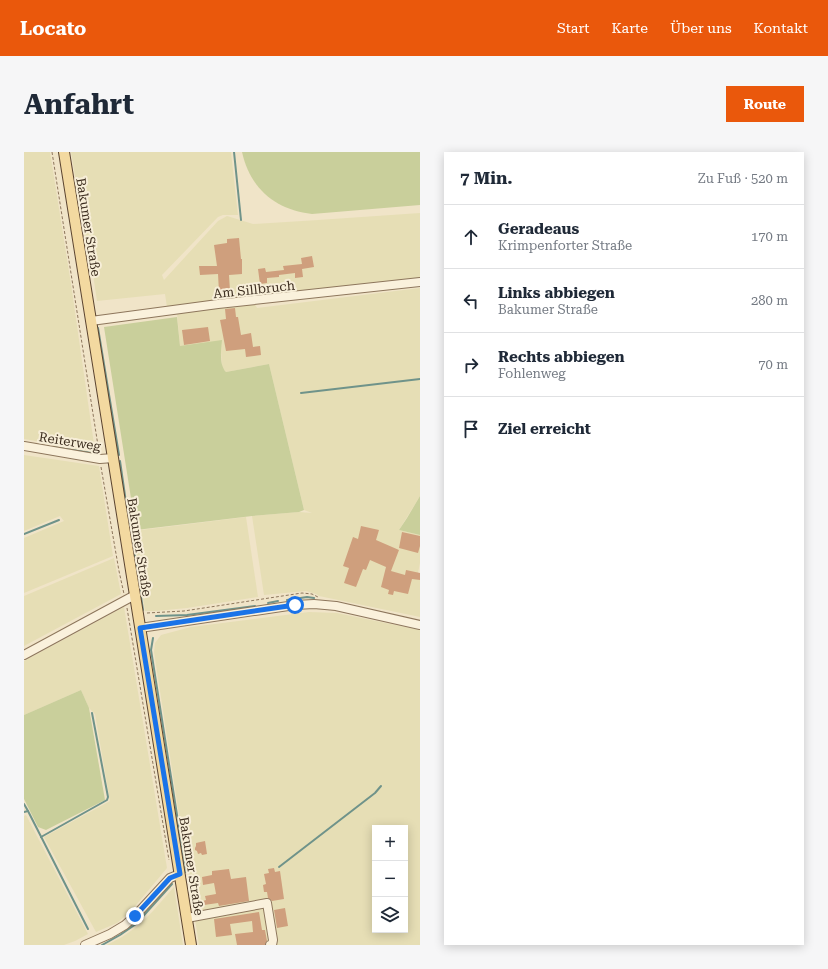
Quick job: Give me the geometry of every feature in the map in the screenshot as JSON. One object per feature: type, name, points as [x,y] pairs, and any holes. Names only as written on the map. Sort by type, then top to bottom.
[{"type":"main road","name":"Bakumer Straße","points":[[64,152],[192,945]]},
{"type":"street","name":"Am Sillbruch","points":[[91,321],[218,304],[420,282]]},
{"type":"street","name":"Reiterweg","points":[[24,446],[100,459],[113,458]]},
{"type":"street","points":[[24,655],[135,595]]},
{"type":"street","points":[[140,628],[295,605],[314,604],[336,606],[420,625]]},
{"type":"street","points":[[85,945],[110,934],[125,925],[170,878],[180,874]]},
{"type":"street","points":[[187,918],[267,904],[274,940],[272,945],[270,945]]},
{"type":"path","points":[[52,152],[100,459],[128,615],[184,611],[302,593]]},
{"type":"shaded area","points":[[24,152],[50,152],[95,451],[24,439]]},
{"type":"shaded area","points":[[71,152],[231,152],[238,215],[223,215],[218,217],[162,275],[164,280],[218,221],[227,216],[253,224],[420,213],[420,279],[255,295],[167,307],[165,294],[97,301]]},
{"type":"shaded area","points":[[420,288],[420,496],[399,530],[420,535],[420,563],[418,573],[420,574],[420,617],[319,596],[306,591],[264,595],[252,516],[299,512],[312,513],[304,510],[269,364],[226,372],[222,368],[221,351],[180,346],[177,313],[255,304],[257,308]]},
{"type":"shaded area","points":[[24,455],[99,466],[113,556],[24,593],[24,538],[64,521],[60,516],[24,531]]},
{"type":"shaded area","points":[[246,517],[258,597],[187,608],[145,611],[133,531]]},
{"type":"shaded area","points":[[114,558],[121,594],[24,646],[24,596]]},
{"type":"shaded area","points":[[124,607],[167,868],[131,911],[117,923],[96,932],[44,837],[110,801],[95,714],[89,708],[81,690],[24,715],[24,661]]},
{"type":"shaded area","points":[[309,612],[337,613],[420,630],[420,945],[199,945],[154,652],[155,643],[161,635],[191,627]]},
{"type":"shaded area","points":[[26,815],[88,934],[64,945],[24,945],[24,816]]},
{"type":"shaded area","points":[[174,887],[183,945],[107,945],[138,926]]},
{"type":"green space","points":[[242,152],[420,152],[420,205],[312,214],[299,212],[287,208],[266,195],[251,176]]},
{"type":"green space","points":[[177,317],[180,346],[222,340],[221,361],[226,372],[269,364],[304,510],[299,512],[136,530],[104,327]]},
{"type":"green space","points":[[420,496],[420,535],[399,530],[407,518]]},
{"type":"green space","points":[[81,690],[89,708],[105,800],[46,830],[38,827],[24,799],[24,715]]},
{"type":"building","points":[[239,238],[242,259],[242,274],[229,275],[230,291],[219,292],[218,274],[200,275],[199,266],[217,266],[214,245],[227,243],[227,239]]},
{"type":"building","points":[[312,256],[314,267],[302,269],[303,277],[295,278],[295,273],[279,275],[279,277],[267,278],[267,283],[260,284],[258,269],[265,268],[266,272],[284,270],[283,266],[302,264],[301,258]]},
{"type":"building","points":[[235,308],[241,335],[251,333],[253,347],[260,346],[261,355],[246,357],[245,349],[226,351],[220,320],[226,319],[225,309]]},
{"type":"building","points":[[208,327],[210,341],[184,345],[182,330]]},
{"type":"building","points":[[361,526],[379,530],[376,540],[399,550],[391,571],[405,575],[406,570],[420,573],[420,580],[412,579],[408,594],[394,591],[393,595],[388,594],[389,590],[381,587],[386,567],[370,560],[366,570],[363,569],[356,587],[344,583],[349,568],[343,566],[353,537],[358,539]]},
{"type":"building","points":[[402,532],[420,536],[418,553],[399,548]]},
{"type":"building","points":[[205,841],[207,854],[198,854],[195,850],[196,843]]},
{"type":"building","points":[[274,868],[275,872],[280,871],[284,899],[272,901],[268,898],[267,892],[264,892],[263,885],[266,884],[264,874],[269,873],[268,869]]},
{"type":"building","points":[[229,869],[231,879],[246,877],[249,901],[219,906],[218,903],[204,905],[203,901],[206,900],[205,896],[216,894],[214,883],[203,885],[202,877],[212,875],[212,871]]},
{"type":"building","points":[[285,908],[288,926],[277,928],[274,910]]},
{"type":"building","points":[[259,912],[262,930],[265,930],[267,941],[265,945],[237,945],[235,934],[253,932],[252,921],[230,924],[232,935],[216,937],[214,919]]},
{"type":"waterway","points":[[234,152],[241,220]]},
{"type":"waterway","points":[[98,328],[119,455]]},
{"type":"waterway","points":[[301,393],[420,379]]},
{"type":"waterway","points":[[52,447],[92,453]]},
{"type":"waterway","points":[[120,461],[130,530]]},
{"type":"waterway","points":[[24,534],[59,520]]},
{"type":"waterway","points":[[132,537],[143,610]]},
{"type":"waterway","points":[[287,600],[307,597],[314,598]]},
{"type":"waterway","points":[[268,603],[278,601]]},
{"type":"waterway","points":[[156,616],[187,615],[255,606]]},
{"type":"waterway","points":[[153,638],[151,650],[186,872]]},
{"type":"waterway","points":[[41,837],[107,800],[108,797],[92,713]]},
{"type":"waterway","points":[[279,867],[375,793],[381,786]]},
{"type":"waterway","points":[[24,804],[28,811],[24,812]]},
{"type":"waterway","points":[[28,811],[88,929]]},
{"type":"waterway","points":[[102,945],[136,924],[172,884]]},
{"type":"route","points":[[135,916],[170,878],[180,874],[140,628],[295,605]]}]
